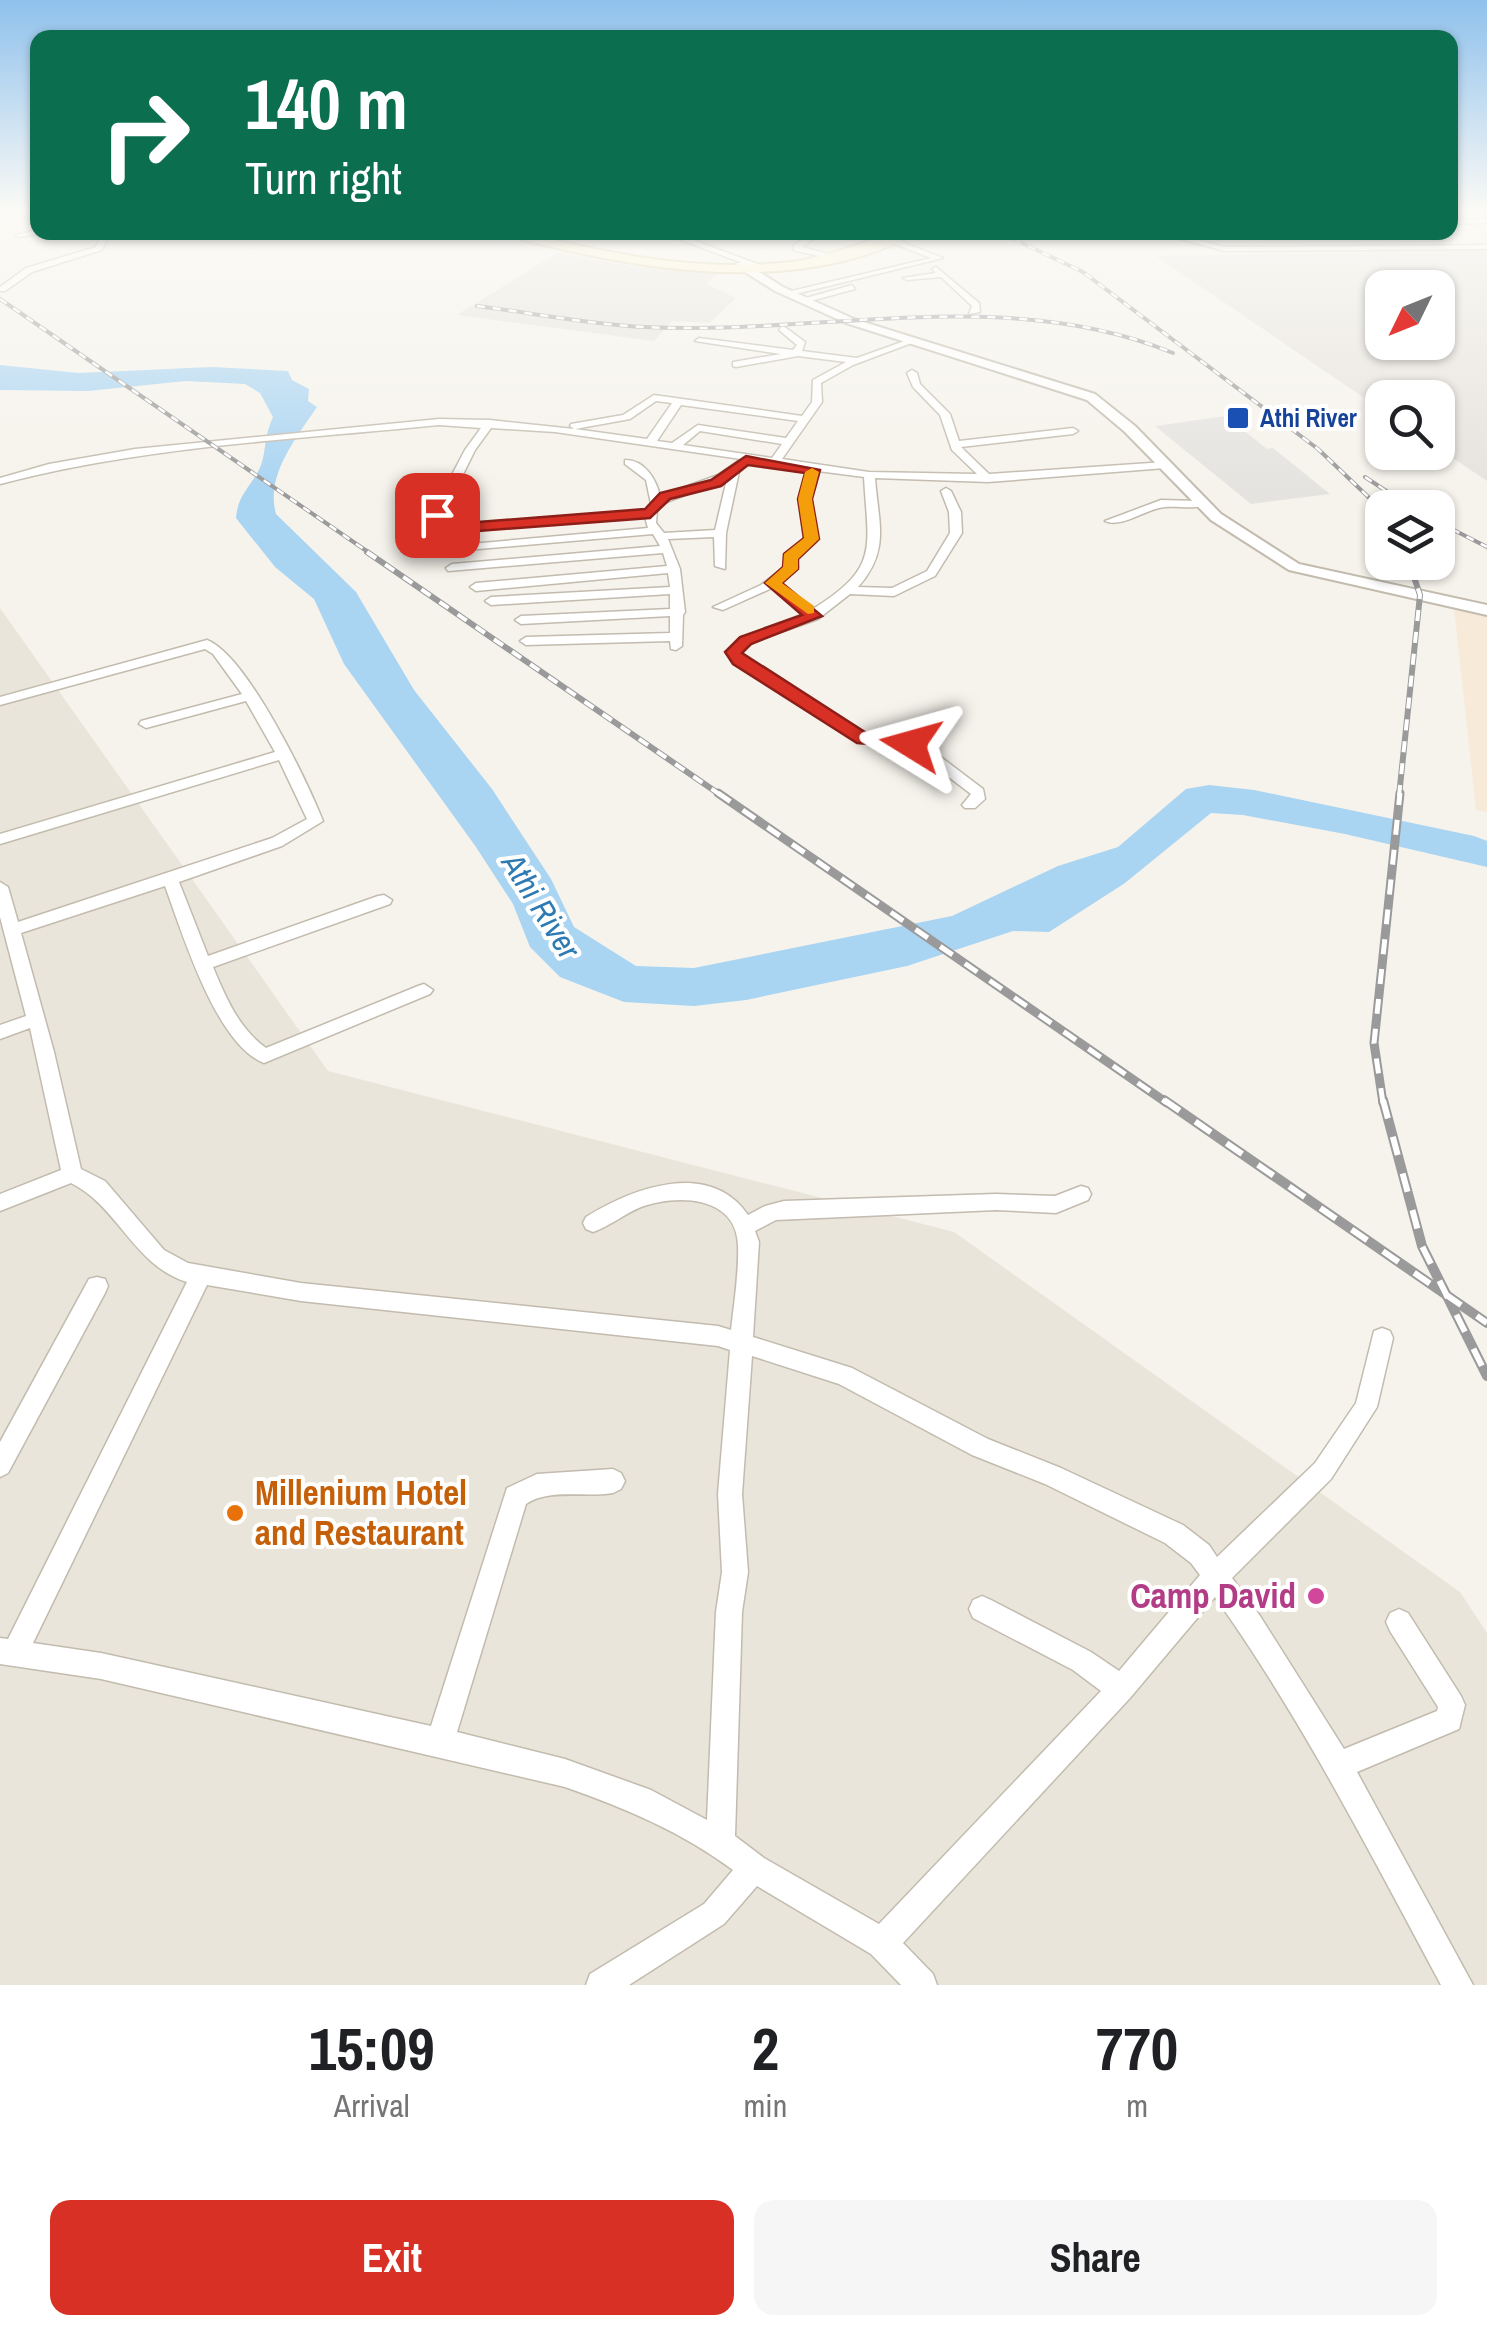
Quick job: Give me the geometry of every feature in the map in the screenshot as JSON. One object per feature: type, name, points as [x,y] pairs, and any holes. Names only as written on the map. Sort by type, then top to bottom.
[{"type":"street","points":[[815,305],[913,341],[1091,397],[1165,464],[1200,504],[1247,540],[1294,567],[1487,610]]},
{"type":"street","points":[[972,312],[977,310],[976,305]]},
{"type":"street","points":[[736,364],[795,354],[802,344],[782,328]]},
{"type":"street","points":[[699,341],[856,360]]},
{"type":"street","points":[[774,464],[817,402],[814,383],[856,360],[913,341]]},
{"type":"street","points":[[912,373],[912,379],[944,414],[955,445],[988,479]]},
{"type":"street","points":[[555,429],[626,417],[652,398],[806,419]]},
{"type":"street","points":[[650,443],[678,402]]},
{"type":"street","points":[[0,482],[90,458],[410,423],[490,423],[555,429],[813,470],[869,475],[988,479],[1165,464]]},
{"type":"street","points":[[490,423],[476,439],[437,515],[441,524],[465,527],[653,508],[734,472],[746,460]]},
{"type":"street","points":[[663,424],[790,442]]},
{"type":"street","points":[[674,447],[698,428]]},
{"type":"street","points":[[955,445],[1073,431]]},
{"type":"street","points":[[526,641],[676,642],[674,569],[663,538],[650,523],[650,479],[630,462]]},
{"type":"street","points":[[719,608],[772,583],[790,569],[790,558],[812,539],[805,499],[813,470]]},
{"type":"street","points":[[721,566],[720,534],[734,472]]},
{"type":"street","points":[[869,475],[876,528],[874,551],[845,590],[814,616],[746,640],[733,649],[735,656],[864,739],[920,748],[978,792],[978,799],[970,804]]},
{"type":"street","points":[[845,590],[894,592],[932,573],[956,533],[955,512],[946,491]]},
{"type":"street","points":[[1112,521],[1161,503],[1200,504]]},
{"type":"street","points":[[448,550],[720,534]]},
{"type":"street","points":[[452,568],[663,538]]},
{"type":"street","points":[[476,587],[674,569]]},
{"type":"street","points":[[772,583],[814,616]]},
{"type":"street","points":[[491,602],[676,590]]},
{"type":"street","points":[[521,620],[678,612]]},
{"type":"street","points":[[0,701],[207,644],[220,648],[314,816],[312,826],[278,842],[13,930]]},
{"type":"street","points":[[146,724],[249,696]]},
{"type":"street","points":[[0,839],[282,756]]},
{"type":"street","points":[[170,879],[235,1030],[253,1051],[264,1056],[424,990]]},
{"type":"street","points":[[0,887],[72,1174]]},
{"type":"street","points":[[206,963],[384,900]]},
{"type":"street","points":[[0,1032],[36,1019]]},
{"type":"street","points":[[0,1203],[72,1174],[98,1187],[157,1256],[200,1277],[301,1292],[660,1326],[718,1336],[844,1375],[980,1447],[1053,1476],[1174,1534],[1191,1544],[1217,1576],[1339,1767],[1458,1985]]},
{"type":"street","points":[[593,1223],[632,1199],[681,1191],[709,1193],[723,1200],[746,1226],[749,1242],[730,1494],[735,1572],[729,1612],[720,1843]]},
{"type":"street","points":[[746,1226],[784,1210],[996,1202],[1056,1205],[1081,1194]]},
{"type":"street","points":[[200,1277],[7,1652],[101,1666],[440,1742],[565,1773],[626,1794],[720,1843],[754,1868],[882,1943],[922,1985]]},
{"type":"street","points":[[0,1464],[97,1286]]},
{"type":"street","points":[[882,1943],[1121,1688],[1217,1576],[1323,1471],[1346,1443],[1366,1407],[1382,1338]]},
{"type":"street","points":[[440,1742],[516,1496],[535,1484],[587,1486],[613,1481]]},
{"type":"street","points":[[982,1610],[1082,1661],[1121,1688]]},
{"type":"street","points":[[1339,1767],[1372,1747],[1434,1728],[1449,1719],[1452,1705],[1398,1622]]},
{"type":"street","points":[[601,1985],[714,1914],[754,1868]]},
{"type":"shaded area","points":[[474,305],[729,305],[710,323],[672,321],[654,341],[457,315]]},
{"type":"shaded area","points":[[1227,305],[1365,305],[1365,360],[1455,360],[1455,305],[1487,305],[1487,481],[1455,459],[1455,380],[1365,380],[1365,398]]},
{"type":"shaded area","points":[[1226,416],[1330,494],[1251,504],[1155,426]]},
{"type":"shaded area","points":[[0,608],[328,1071],[954,1232],[1460,1592],[1487,1633],[1487,1985],[0,1985]]},
{"type":"shaded area","points":[[1454,608],[1487,615],[1487,812],[1476,810]]},
{"type":"water","points":[[0,365],[79,373],[211,367],[288,371],[292,380],[309,389],[308,401],[317,407],[279,472],[276,514],[356,592],[414,690],[492,789],[551,879],[574,927],[636,966],[694,968],[952,916],[1058,866],[1118,847],[1186,789],[1209,785],[1254,790],[1474,836],[1487,841],[1487,867],[1345,834],[1211,813],[1125,883],[1049,932],[1013,931],[907,966],[746,1000],[694,1006],[624,1002],[560,977],[530,947],[513,904],[476,847],[344,664],[314,599],[275,567],[236,518],[242,496],[261,465],[273,417],[260,393],[245,384],[186,381],[88,391],[0,390]]},
{"type":"railway","points":[[8,305],[371,554]]},
{"type":"railway","points":[[1126,305],[1318,449],[1365,494]]},
{"type":"railway","points":[[477,306],[644,327],[710,328],[911,318],[1044,321],[1109,332],[1173,353]]},
{"type":"railway","points":[[1365,477],[1385,490]]},
{"type":"railway","points":[[1455,531],[1487,547]]},
{"type":"railway","points":[[367,552],[722,796]]},
{"type":"railway","points":[[1399,796],[1420,595],[1415,580]]},
{"type":"railway","points":[[718,793],[1167,1103]]},
{"type":"railway","points":[[1383,1103],[1374,1043],[1400,793]]},
{"type":"railway","points":[[1164,1100],[1447,1295]]},
{"type":"railway","points":[[1383,1100],[1422,1246],[1447,1295]]},
{"type":"railway","points":[[1447,1295],[1487,1323]]},
{"type":"railway","points":[[1447,1295],[1487,1376]]},
{"type":"slow traffic","points":[[808,609],[772,583],[790,569],[788,560],[812,539],[805,499],[812,472]]},
{"type":"place","name":"Athi River","points":[[1238,418]]},
{"type":"place","name":"Millenium Hotel and Restaurant","points":[[235,1513]]},
{"type":"place","name":"Camp David","points":[[1316,1596]]},
{"type":"route","points":[[437,515],[441,524],[465,527],[650,514],[665,496],[716,483],[746,460],[813,470],[805,499],[812,539],[788,560],[790,569],[772,583],[814,616],[746,640],[733,652],[739,660],[864,739],[911,744]]}]
